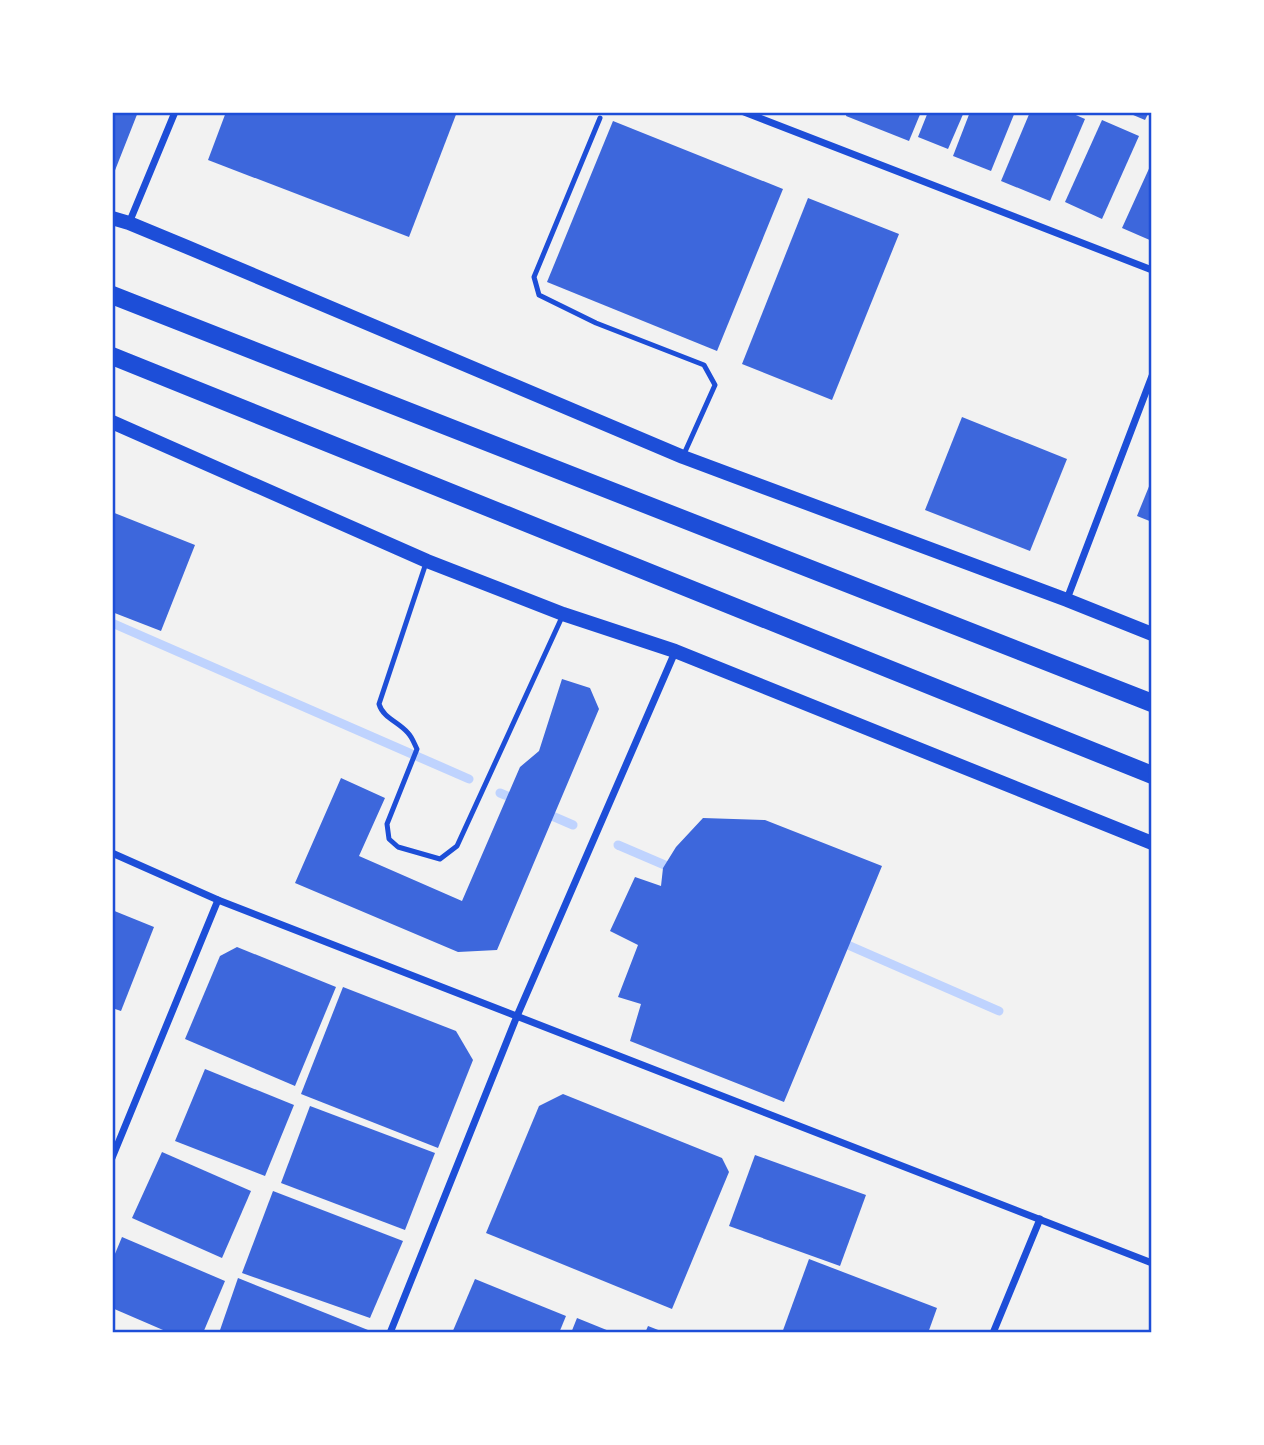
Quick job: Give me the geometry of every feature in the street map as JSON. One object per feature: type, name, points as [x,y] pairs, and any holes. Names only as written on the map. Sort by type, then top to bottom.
[{"type":"main road","points":[[112,218],[682,457],[1152,634]]},
{"type":"main road","points":[[112,295],[1152,703]]},
{"type":"main road","points":[[112,356],[1152,775]]},
{"type":"main road","points":[[112,422],[427,561],[563,614],[675,651],[1152,843]]},
{"type":"street","points":[[129,223],[175,112]]},
{"type":"street","points":[[744,112],[1152,270]]},
{"type":"street","points":[[1067,600],[1152,376]]},
{"type":"street","points":[[390,1333],[517,1016],[675,651]]},
{"type":"street","points":[[112,853],[218,900],[1152,1263]]},
{"type":"street","points":[[112,1158],[218,900]]},
{"type":"street","points":[[993,1333],[1040,1219]]},
{"type":"lane","points":[[600,118],[534,277],[539,295],[596,323],[704,365],[715,385],[682,457]]},
{"type":"lane","points":[[427,561],[379,704],[382,713],[411,735],[417,749],[387,824],[389,839],[398,847],[440,859],[457,846],[563,614]]},
{"type":"building","points":[[112,112],[138,112],[112,178]]},
{"type":"building","points":[[226,112],[457,112],[409,237],[208,160]]},
{"type":"building","points":[[847,112],[921,112],[909,141],[846,116]]},
{"type":"building","points":[[928,112],[964,112],[948,149],[918,137]]},
{"type":"building","points":[[970,112],[1015,112],[991,171],[953,156]]},
{"type":"building","points":[[1030,112],[1069,112],[1085,119],[1050,201],[1001,181]]},
{"type":"building","points":[[1126,112],[1149,112],[1145,120]]},
{"type":"building","points":[[1102,120],[1139,136],[1102,219],[1065,202]]},
{"type":"building","points":[[613,121],[783,189],[717,351],[547,282]]},
{"type":"building","points":[[1152,162],[1152,241],[1122,228]]},
{"type":"building","points":[[808,198],[899,234],[832,400],[742,364]]},
{"type":"building","points":[[962,417],[1067,459],[1030,551],[925,510]]},
{"type":"building","points":[[1152,479],[1152,522],[1137,516]]},
{"type":"building","points":[[112,512],[195,545],[161,631],[112,612]]},
{"type":"building","points":[[562,679],[590,688],[599,709],[497,950],[458,952],[295,883],[341,778],[385,798],[359,856],[462,901],[520,767],[539,751]]},
{"type":"building","points":[[703,818],[765,820],[882,866],[784,1102],[630,1041],[641,1004],[618,997],[638,945],[610,931],[635,877],[661,886],[663,868],[676,847]]},
{"type":"building","points":[[112,910],[154,927],[121,1011],[112,1008]]},
{"type":"building","points":[[237,947],[336,987],[295,1086],[185,1039],[220,956]]},
{"type":"building","points":[[343,987],[456,1031],[473,1060],[438,1148],[301,1094]]},
{"type":"building","points":[[205,1069],[294,1105],[265,1176],[175,1141]]},
{"type":"building","points":[[563,1094],[722,1158],[729,1172],[672,1309],[486,1233],[539,1106]]},
{"type":"building","points":[[310,1106],[435,1153],[405,1230],[281,1183]]},
{"type":"building","points":[[162,1152],[251,1191],[222,1258],[132,1218]]},
{"type":"building","points":[[755,1155],[866,1195],[840,1266],[729,1226]]},
{"type":"building","points":[[273,1191],[403,1241],[370,1318],[242,1273]]},
{"type":"building","points":[[122,1237],[225,1281],[203,1333],[170,1333],[112,1308],[112,1261]]},
{"type":"building","points":[[809,1259],[937,1308],[928,1333],[782,1333]]},
{"type":"building","points":[[238,1278],[368,1330],[367,1333],[219,1333]]},
{"type":"building","points":[[475,1279],[566,1316],[559,1333],[452,1333]]},
{"type":"building","points":[[577,1318],[614,1333],[571,1333]]},
{"type":"building","points":[[648,1326],[666,1333],[645,1333]]},
{"type":"waterway","points":[[112,623],[469,779]]},
{"type":"waterway","points":[[500,793],[517,800]]},
{"type":"waterway","points":[[543,812],[573,825]]},
{"type":"waterway","points":[[618,845],[674,869]]},
{"type":"waterway","points":[[841,942],[999,1011]]}]
